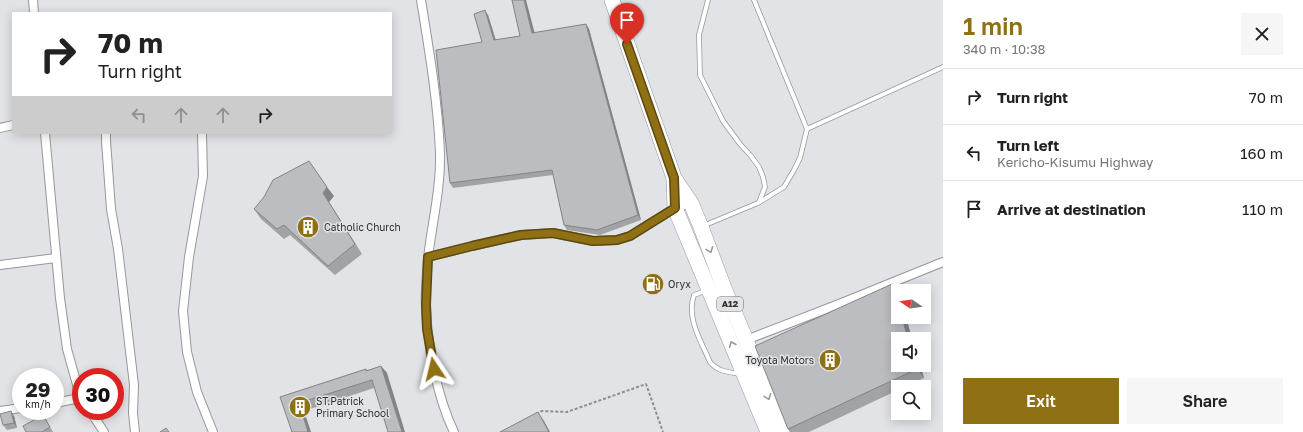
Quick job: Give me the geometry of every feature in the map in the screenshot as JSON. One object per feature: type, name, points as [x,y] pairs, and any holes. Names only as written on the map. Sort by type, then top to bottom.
[{"type":"highway","name":"A12","points":[[612,0],[674,178],[690,203],[701,227],[716,288],[751,373],[782,432]]},
{"type":"highway","name":"A12","points":[[674,178],[675,208],[716,288],[746,340],[751,373],[768,432]]},
{"type":"street","points":[[33,0],[34,12]]},
{"type":"street","points":[[421,0],[435,101],[440,154],[437,205],[428,257],[426,305],[427,329],[437,382],[449,422],[454,432]]},
{"type":"street","points":[[0,128],[12,125]]},
{"type":"street","points":[[44,134],[56,258],[67,349],[72,368]]},
{"type":"street","points":[[106,134],[111,209],[118,249],[134,385],[133,413],[135,432]]},
{"type":"street","points":[[202,134],[203,176],[189,257],[183,311],[187,352],[197,392],[213,432]]},
{"type":"street","points":[[428,257],[521,235],[553,233],[593,241],[617,240],[630,236],[675,208],[690,203]]},
{"type":"street","points":[[0,265],[56,258]]},
{"type":"street","points":[[746,340],[943,262]]},
{"type":"street","points":[[0,411],[12,409]]},
{"type":"street","points":[[96,420],[104,432]]},
{"type":"lane","points":[[708,0],[698,35],[700,75],[723,120],[759,167],[765,187],[758,202]]},
{"type":"lane","points":[[701,227],[758,202],[784,187],[800,158],[807,129],[754,0]]},
{"type":"lane","points":[[807,129],[943,67]]},
{"type":"lane","points":[[716,288],[694,295],[691,312],[710,362],[713,366],[723,371],[751,373]]},
{"type":"path","points":[[535,414],[542,411],[567,412],[646,384],[663,432]]},
{"type":"building","points":[[512,0],[524,0],[532,33],[586,24],[638,215],[597,230],[564,225],[552,170],[450,183],[436,50],[482,42],[474,14],[485,10],[494,40],[520,36]]},
{"type":"building","name":"Catholic Church","points":[[309,161],[327,187],[323,193],[355,244],[328,266],[284,225],[277,229],[254,209],[264,197],[273,180]]},
{"type":"building","name":"Toyota Motors","points":[[891,284],[891,324],[904,324],[906,332],[891,332],[891,372],[911,372],[788,429],[755,346]]},
{"type":"building","points":[[381,366],[402,432],[388,432],[372,380],[299,403],[308,432],[292,432],[280,397],[366,369],[366,371]]},
{"type":"building","points":[[11,411],[12,420],[14,423],[3,425],[0,414]]},
{"type":"building","points":[[538,412],[549,432],[500,432]]},
{"type":"building","points":[[34,420],[46,420],[50,427],[42,432],[26,432],[23,426]]},
{"type":"building","points":[[166,428],[169,432],[160,432]]},
{"type":"place","name":"Catholic Church","points":[[308,227]]},
{"type":"place","name":"Oryx","points":[[653,284]]},
{"type":"place","name":"Toyota Motors","points":[[830,360]]},
{"type":"place","name":"ST.Patrick Primary School","points":[[300,407]]},
{"type":"route","points":[[434,369],[427,329],[426,305],[428,257],[521,235],[543,233],[553,233],[593,241],[617,240],[630,236],[675,208],[674,178],[627,44]]}]
